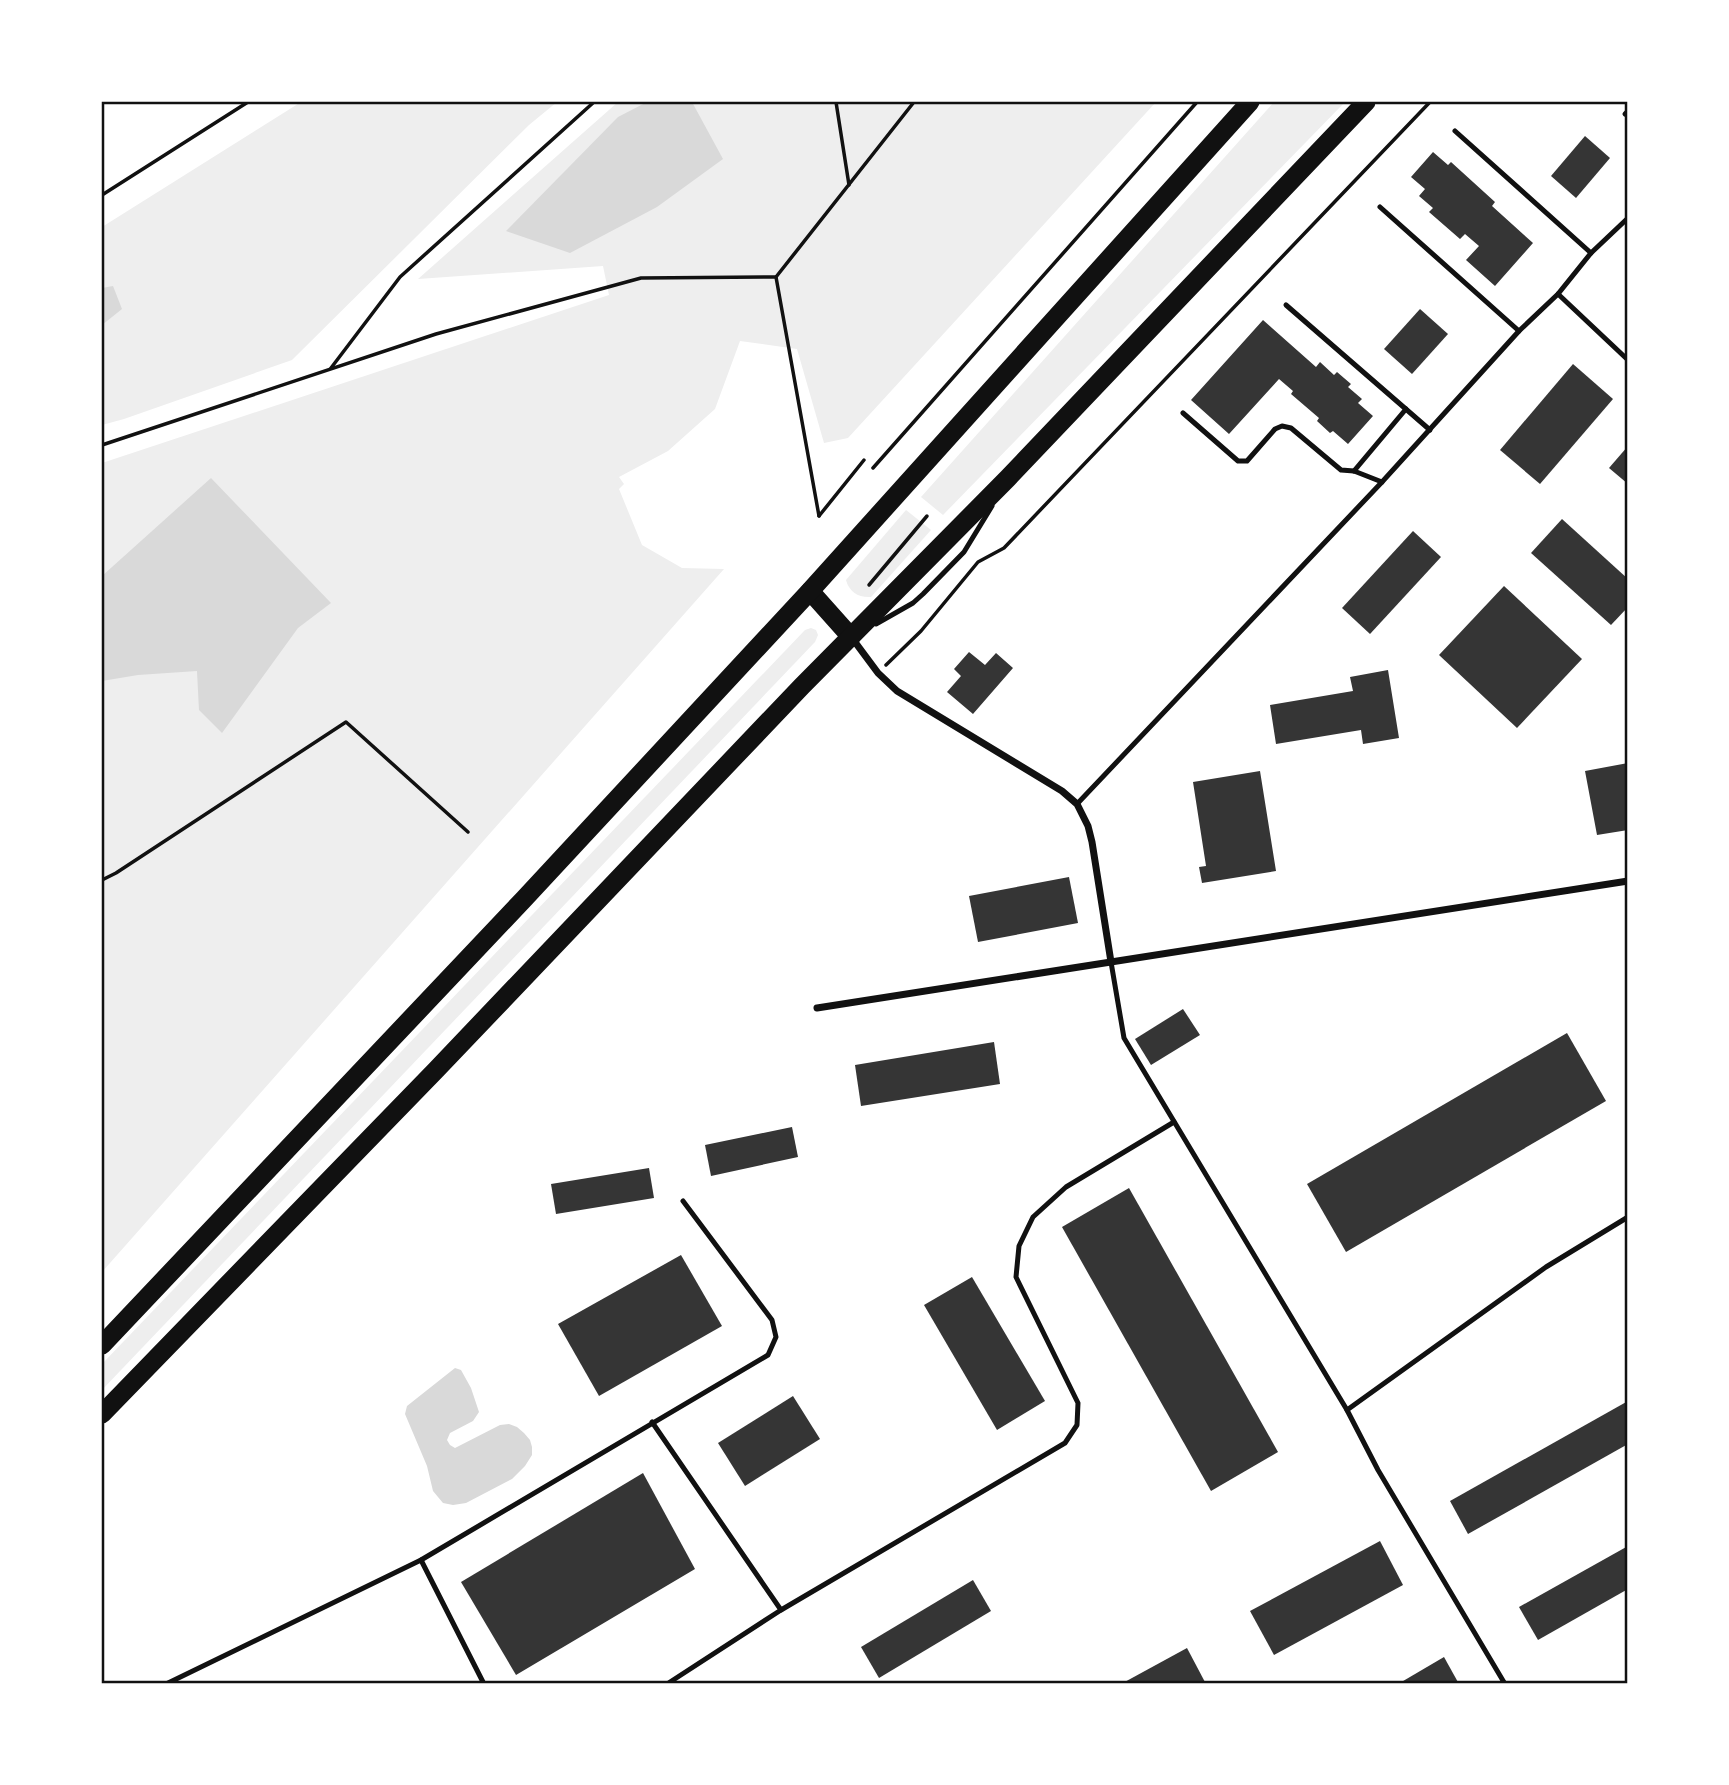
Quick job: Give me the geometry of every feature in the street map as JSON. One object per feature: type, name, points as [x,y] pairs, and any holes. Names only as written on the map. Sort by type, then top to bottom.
[{"type":"highway","points":[[102,1345],[810,592],[1250,102]]},
{"type":"highway","points":[[102,1414],[436,1070],[773,716],[1008,478],[1366,102]]},
{"type":"highway","points":[[810,592],[851,637]]},
{"type":"street","points":[[851,637],[878,673],[911,700],[1052,784],[1077,804],[1088,826],[1092,842],[1111,962]]},
{"type":"street","points":[[817,1008],[1628,880]]},
{"type":"lane","points":[[1455,131],[1591,253]]},
{"type":"lane","points":[[1381,206],[1520,331]]},
{"type":"lane","points":[[1077,804],[1382,482],[1558,293],[1591,253],[1628,218]]},
{"type":"lane","points":[[1558,293],[1628,360]]},
{"type":"lane","points":[[1286,304],[1430,430]]},
{"type":"lane","points":[[1354,471],[1406,409]]},
{"type":"lane","points":[[1183,413],[1238,461],[1247,461],[1275,429],[1282,426],[1291,428],[1341,470],[1354,471],[1382,482]]},
{"type":"lane","points":[[1111,962],[1124,1038],[1347,1410],[1378,1471],[1504,1684]]},
{"type":"lane","points":[[667,1684],[781,1610],[1065,1443],[1077,1425],[1078,1403],[1016,1278],[1019,1246],[1033,1217],[1066,1187],[1174,1122]]},
{"type":"lane","points":[[166,1684],[421,1560],[768,1355],[776,1337],[772,1320],[683,1201]]},
{"type":"lane","points":[[1347,1410],[1546,1267],[1628,1217]]},
{"type":"lane","points":[[652,1422],[781,1610]]},
{"type":"lane","points":[[421,1560],[484,1684]]},
{"type":"path","points":[[102,195],[248,102]]},
{"type":"path","points":[[331,369],[400,277],[594,102]]},
{"type":"path","points":[[836,102],[849,185]]},
{"type":"path","points":[[864,460],[819,516],[776,277],[915,102]]},
{"type":"path","points":[[873,468],[1197,102]]},
{"type":"path","points":[[878,673],[921,631],[978,562],[1004,548],[1430,102]]},
{"type":"path","points":[[102,445],[436,334],[641,278],[776,277]]},
{"type":"path","points":[[869,585],[927,516]]},
{"type":"path","points":[[102,880],[346,722],[468,832]]},
{"type":"shaded area","points":[[301,102],[557,102],[529,125],[292,360],[102,425],[102,227]]},
{"type":"shaded area","points":[[618,102],[1156,102],[848,438],[824,443],[797,349],[740,341],[715,409],[668,451],[619,477],[624,484],[619,489],[642,545],[682,568],[724,569],[102,1272],[102,463],[609,295],[603,266],[418,279]]},
{"type":"shaded area","points":[[647,102],[692,102],[723,159],[657,207],[570,253],[506,231],[618,117]]},
{"type":"shaded area","points":[[1274,102],[1345,102],[943,515],[921,497]]},
{"type":"shaded area","points":[[113,286],[122,309],[102,325],[102,288]]},
{"type":"shaded area","points":[[211,478],[331,603],[298,628],[222,733],[199,710],[197,671],[138,675],[102,681],[102,576]]},
{"type":"shaded area","points":[[906,510],[931,530],[871,597],[855,593],[846,580]]},
{"type":"shaded area","points":[[805,630],[816,630],[818,635],[815,642],[102,1390],[102,1364]]},
{"type":"shaded area","points":[[455,1368],[461,1370],[471,1388],[479,1412],[473,1421],[450,1433],[447,1440],[450,1445],[455,1448],[500,1425],[509,1424],[517,1427],[530,1440],[532,1455],[512,1479],[466,1503],[453,1505],[443,1503],[433,1491],[427,1466],[405,1414],[407,1406]]},
{"type":"building","points":[[1585,136],[1610,158],[1576,198],[1551,176]]},
{"type":"building","points":[[1433,152],[1448,165],[1451,162],[1495,202],[1492,206],[1533,243],[1495,286],[1466,260],[1479,246],[1465,234],[1460,239],[1429,212],[1433,208],[1419,196],[1425,189],[1411,177]]},
{"type":"building","points":[[1420,309],[1448,334],[1412,374],[1384,349]]},
{"type":"building","points":[[1263,320],[1316,367],[1320,362],[1334,375],[1337,372],[1351,384],[1348,387],[1362,399],[1358,403],[1373,416],[1348,444],[1317,421],[1319,418],[1291,394],[1293,391],[1279,379],[1229,434],[1191,400]]},
{"type":"building","points":[[1573,364],[1613,399],[1540,484],[1500,450]]},
{"type":"building","points":[[1628,446],[1628,484],[1609,468]]},
{"type":"building","points":[[1562,519],[1628,579],[1628,607],[1611,625],[1531,553]]},
{"type":"building","points":[[1413,531],[1441,557],[1370,634],[1342,608]]},
{"type":"building","points":[[1504,586],[1582,659],[1517,728],[1439,655]]},
{"type":"building","points":[[969,652],[985,665],[996,653],[1013,668],[973,714],[947,692],[961,676],[954,669]]},
{"type":"building","points":[[1388,670],[1399,738],[1363,744],[1361,730],[1276,744],[1270,705],[1353,691],[1350,677]]},
{"type":"building","points":[[1628,763],[1628,830],[1597,835],[1585,771]]},
{"type":"building","points":[[1260,771],[1276,871],[1202,883],[1199,867],[1206,866],[1193,782]]},
{"type":"building","points":[[1069,877],[1078,923],[978,942],[969,896]]},
{"type":"building","points":[[1183,1009],[1200,1035],[1151,1065],[1135,1039]]},
{"type":"building","points":[[1567,1033],[1606,1101],[1346,1252],[1307,1184]]},
{"type":"building","points":[[994,1042],[1000,1084],[861,1106],[855,1065]]},
{"type":"building","points":[[792,1127],[798,1157],[711,1176],[705,1145]]},
{"type":"building","points":[[649,1168],[654,1198],[556,1214],[551,1184]]},
{"type":"building","points":[[1129,1188],[1278,1452],[1211,1491],[1062,1227]]},
{"type":"building","points":[[681,1255],[722,1326],[599,1396],[558,1324]]},
{"type":"building","points":[[972,1277],[1045,1401],[997,1430],[924,1305]]},
{"type":"building","points":[[793,1396],[820,1439],[745,1486],[718,1443]]},
{"type":"building","points":[[1628,1401],[1628,1444],[1468,1534],[1450,1501]]},
{"type":"building","points":[[643,1473],[695,1569],[516,1675],[461,1582]]},
{"type":"building","points":[[1380,1541],[1403,1585],[1274,1655],[1250,1611]]},
{"type":"building","points":[[1628,1546],[1628,1589],[1538,1640],[1519,1607]]},
{"type":"building","points":[[973,1580],[991,1611],[879,1678],[861,1647]]},
{"type":"building","points":[[1187,1648],[1206,1684],[1121,1684]]},
{"type":"building","points":[[1444,1657],[1459,1684],[1398,1684]]}]
